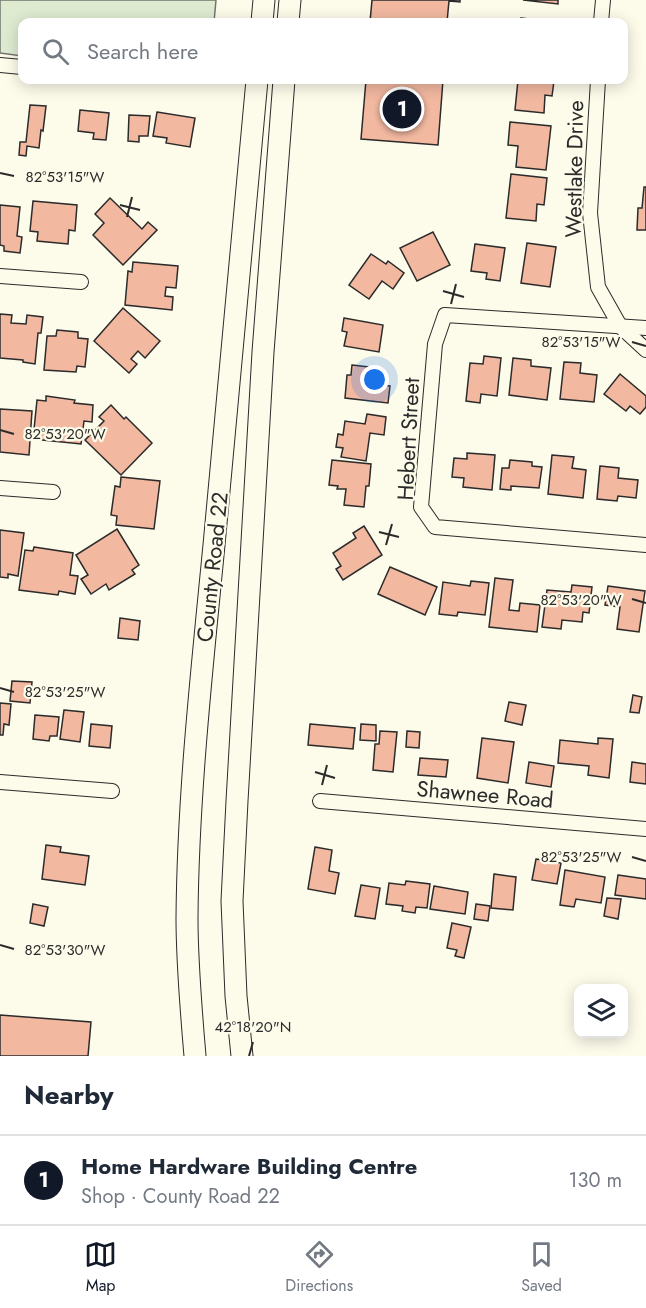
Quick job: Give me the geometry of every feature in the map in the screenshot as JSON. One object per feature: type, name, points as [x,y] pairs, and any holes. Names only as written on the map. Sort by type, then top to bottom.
[{"type":"main road","points":[[262,18],[264,0]]},
{"type":"main road","points":[[288,18],[290,0]]},
{"type":"main road","name":"County Road 22","points":[[195,1056],[189,987],[187,920],[197,712],[241,269],[257,84]]},
{"type":"main road","name":"County Road 22","points":[[242,1056],[236,996],[232,901],[263,352],[284,84]]},
{"type":"street","points":[[601,18],[603,0]]},
{"type":"street","points":[[0,65],[18,67]]},
{"type":"street","name":"Westlake Drive","points":[[598,84],[590,213],[598,287],[620,326],[646,350]]},
{"type":"street","points":[[0,276],[81,282]]},
{"type":"street","name":"Hebert Street","points":[[620,326],[445,315],[435,344],[421,507],[435,527],[646,545]]},
{"type":"street","points":[[620,326],[646,328]]},
{"type":"street","points":[[0,488],[53,492]]},
{"type":"street","points":[[0,782],[112,791]]},
{"type":"street","name":"Shawnee Road","points":[[320,801],[646,829]]},
{"type":"green space","points":[[0,0],[216,0],[214,18],[18,18],[18,55],[0,53]]},
{"type":"building","points":[[372,0],[460,0],[460,2],[449,1],[447,18],[370,18]]},
{"type":"building","points":[[523,0],[558,0],[558,4]]},
{"type":"building","points":[[366,84],[443,84],[438,145],[361,139]]},
{"type":"building","points":[[518,84],[554,84],[552,96],[545,95],[544,113],[515,110]]},
{"type":"building","points":[[30,105],[46,106],[43,131],[41,130],[39,148],[27,146],[26,156],[19,155],[20,142],[26,142]]},
{"type":"building","points":[[80,110],[109,113],[106,140],[93,139],[94,133],[78,131]]},
{"type":"building","points":[[157,112],[195,118],[190,147],[166,143],[167,138],[153,136]]},
{"type":"building","points":[[129,115],[150,116],[148,136],[139,136],[139,142],[128,141]]},
{"type":"building","points":[[510,122],[551,126],[546,170],[516,167],[518,146],[508,145]]},
{"type":"building","points":[[511,174],[547,178],[544,205],[537,204],[536,221],[506,218]]},
{"type":"building","points":[[644,187],[646,187],[646,230],[637,230],[638,208],[642,208]]},
{"type":"building","points":[[110,198],[142,229],[148,222],[157,230],[123,265],[93,235],[104,223],[95,214]]},
{"type":"building","points":[[33,201],[77,205],[75,231],[69,230],[68,244],[37,241],[38,232],[30,231]]},
{"type":"building","points":[[0,205],[20,207],[17,236],[22,237],[20,253],[4,251],[4,246],[0,245]]},
{"type":"building","points":[[433,232],[450,265],[417,281],[400,248]]},
{"type":"building","points":[[527,243],[556,247],[550,287],[521,283]]},
{"type":"building","points":[[475,244],[505,248],[500,281],[486,279],[487,273],[471,271]]},
{"type":"building","points":[[371,254],[386,264],[388,261],[404,273],[393,289],[382,281],[369,299],[349,285]]},
{"type":"building","points":[[133,262],[178,266],[176,288],[166,287],[165,296],[173,297],[172,310],[125,305],[128,271],[132,272]]},
{"type":"building","points":[[123,308],[160,341],[145,358],[138,351],[131,359],[137,364],[129,373],[94,341]]},
{"type":"building","points":[[0,314],[12,315],[11,323],[26,324],[27,315],[43,317],[41,333],[38,333],[35,364],[23,362],[23,360],[0,358]]},
{"type":"building","points":[[344,318],[383,325],[379,352],[344,346],[347,332],[342,331]]},
{"type":"building","points":[[57,330],[78,332],[78,338],[88,339],[85,367],[77,366],[76,372],[44,370],[47,336],[56,336]]},
{"type":"building","points":[[484,356],[501,358],[497,396],[481,394],[480,403],[466,401],[470,363],[483,364]]},
{"type":"building","points":[[513,358],[531,360],[531,366],[551,368],[547,400],[509,395]]},
{"type":"building","points":[[564,362],[581,363],[580,373],[597,375],[594,402],[560,399]]},
{"type":"building","points":[[352,365],[378,368],[376,385],[390,386],[388,403],[345,398],[347,375],[351,375]]},
{"type":"building","points":[[620,374],[646,396],[646,407],[640,414],[630,406],[626,411],[604,394]]},
{"type":"building","points":[[46,396],[93,405],[92,422],[84,421],[81,444],[33,439],[37,400],[46,401]]},
{"type":"building","points":[[111,405],[152,443],[121,475],[85,440],[104,421],[99,417]]},
{"type":"building","points":[[0,409],[32,411],[29,455],[0,452]]},
{"type":"building","points":[[367,414],[386,417],[384,435],[370,433],[366,461],[341,457],[343,448],[336,447],[338,434],[343,435],[345,421],[365,424]]},
{"type":"building","points":[[467,453],[495,455],[492,490],[463,487],[464,478],[452,477],[454,458],[467,459]]},
{"type":"building","points":[[552,455],[574,457],[572,468],[586,470],[583,498],[548,494]]},
{"type":"building","points":[[332,460],[371,464],[364,507],[344,505],[346,489],[337,489],[338,486],[329,485]]},
{"type":"building","points":[[510,460],[532,462],[532,466],[542,467],[539,488],[511,486],[511,490],[500,489],[502,468],[509,468]]},
{"type":"building","points":[[600,466],[619,468],[618,478],[638,480],[636,498],[618,496],[617,501],[597,499]]},
{"type":"building","points":[[121,477],[160,481],[154,529],[116,525],[117,516],[111,515],[115,486],[120,487]]},
{"type":"building","points":[[364,526],[382,555],[343,580],[336,569],[341,566],[333,553],[356,538],[353,533]]},
{"type":"building","points":[[117,529],[139,565],[132,570],[135,574],[109,590],[106,584],[91,594],[81,579],[88,575],[76,555]]},
{"type":"building","points":[[0,530],[24,533],[18,576],[8,574],[8,578],[0,577]]},
{"type":"building","points":[[34,547],[73,553],[70,575],[78,576],[75,594],[59,591],[58,595],[19,590],[25,550],[33,551]]},
{"type":"building","points":[[390,567],[437,587],[425,615],[378,594]]},
{"type":"building","points":[[495,578],[513,580],[509,610],[519,611],[520,603],[540,605],[537,632],[489,627]]},
{"type":"building","points":[[471,581],[489,583],[485,615],[458,612],[457,616],[439,614],[443,582],[470,586]]},
{"type":"building","points":[[572,585],[592,587],[589,613],[583,612],[582,622],[562,620],[561,629],[542,627],[547,590],[571,592]]},
{"type":"building","points":[[608,586],[645,591],[639,632],[617,629],[620,607],[605,605]]},
{"type":"building","points":[[120,618],[140,621],[138,640],[118,638]]},
{"type":"building","points":[[12,681],[32,682],[30,703],[10,701]]},
{"type":"building","points":[[633,695],[642,697],[639,713],[630,712]]},
{"type":"building","points":[[509,702],[526,705],[522,725],[505,721]]},
{"type":"building","points":[[0,703],[11,704],[9,725],[4,724],[3,735],[0,735]]},
{"type":"building","points":[[64,710],[84,712],[80,742],[60,739]]},
{"type":"building","points":[[35,715],[59,717],[57,736],[50,736],[49,741],[33,739]]},
{"type":"building","points":[[91,724],[112,726],[110,748],[89,746]]},
{"type":"building","points":[[310,724],[355,728],[353,749],[308,745]]},
{"type":"building","points":[[361,724],[376,725],[376,741],[360,740]]},
{"type":"building","points":[[380,731],[397,732],[393,772],[373,770],[375,744],[379,744]]},
{"type":"building","points":[[407,731],[420,732],[419,748],[406,747]]},
{"type":"building","points":[[482,738],[514,742],[508,783],[477,778]]},
{"type":"building","points":[[598,738],[613,739],[609,778],[588,775],[589,766],[558,763],[560,740],[598,744]]},
{"type":"building","points":[[420,758],[448,760],[446,777],[418,775]]},
{"type":"building","points":[[529,762],[554,766],[551,787],[526,783]]},
{"type":"building","points":[[632,762],[646,764],[646,784],[630,782]]},
{"type":"building","points":[[46,845],[61,847],[60,852],[89,856],[85,885],[42,879]]},
{"type":"building","points":[[315,847],[332,850],[329,871],[339,873],[335,894],[308,889]]},
{"type":"building","points":[[536,859],[561,863],[557,884],[532,880]]},
{"type":"building","points":[[565,870],[605,877],[601,903],[576,899],[574,907],[560,905]]},
{"type":"building","points":[[494,874],[516,877],[513,910],[491,908]]},
{"type":"building","points":[[618,875],[646,879],[646,899],[615,895]]},
{"type":"building","points":[[406,881],[430,884],[427,908],[416,907],[415,913],[402,911],[403,906],[386,904],[389,883],[405,885]]},
{"type":"building","points":[[361,885],[380,888],[375,919],[355,916]]},
{"type":"building","points":[[434,886],[468,892],[465,914],[430,909]]},
{"type":"building","points":[[607,898],[621,899],[618,919],[604,916]]},
{"type":"building","points":[[33,904],[48,907],[44,926],[30,923]]},
{"type":"building","points":[[476,904],[490,906],[488,921],[474,919]]},
{"type":"building","points":[[452,923],[471,927],[464,958],[455,956],[457,950],[447,948]]},
{"type":"building","points":[[0,1015],[91,1022],[88,1056],[0,1056]]},
{"type":"place","name":"Home Hardware Building Centre","points":[[402,109]]}]
